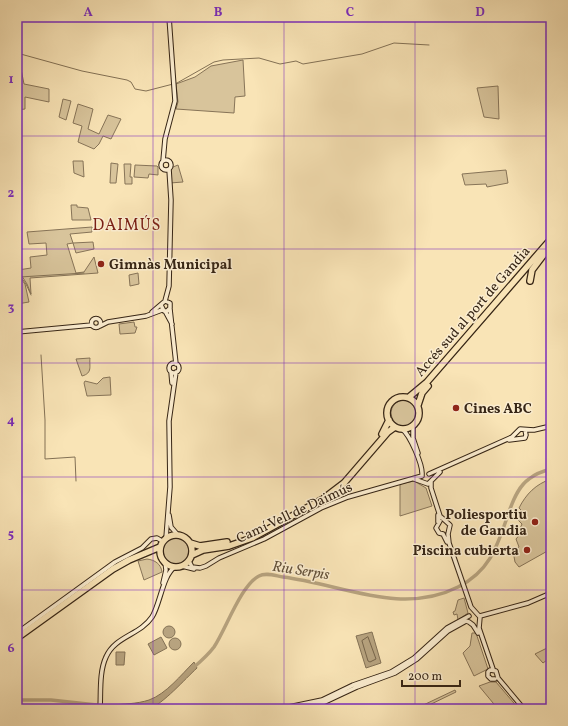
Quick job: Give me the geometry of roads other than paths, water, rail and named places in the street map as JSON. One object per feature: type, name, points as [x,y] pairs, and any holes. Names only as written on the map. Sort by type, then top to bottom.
[{"type":"highway","name":"Accés sud al port de Gandia","points":[[177,534],[184,536],[190,543],[200,546],[217,544],[244,537],[269,526],[321,497],[335,487],[383,433],[389,420],[387,409],[391,402],[397,397],[409,397],[427,382],[551,239]]},
{"type":"highway","name":"Accés sud al port de Gandia","points":[[413,426],[419,418],[418,404],[428,386],[551,244]]},
{"type":"highway","points":[[530,281],[532,270],[551,244]]},
{"type":"highway","points":[[409,397],[418,404]]},
{"type":"highway","points":[[389,420],[395,427],[402,429],[413,426]]},
{"type":"highway","points":[[17,638],[113,569],[129,560],[144,555],[154,554],[175,567],[182,566],[190,558],[203,550],[229,546],[252,538],[323,499],[341,486],[388,432],[395,427]]},
{"type":"highway","points":[[144,555],[177,534]]},
{"type":"highway","points":[[161,557],[163,542]]},
{"type":"highway","points":[[190,543],[190,558]]},
{"type":"main road","points":[[170,17],[174,108],[164,148],[165,161],[161,165],[166,169],[171,200],[169,286],[174,363],[178,369],[176,372],[170,408]]},
{"type":"main road","points":[[165,161],[171,165],[166,169]]},
{"type":"main road","points":[[142,317],[165,301],[169,286]]},
{"type":"main road","points":[[165,301],[170,303]]},
{"type":"main road","points":[[161,305],[172,326]]},
{"type":"main road","points":[[17,332],[92,323],[95,318],[100,321],[108,322],[142,317],[170,309]]},
{"type":"main road","points":[[100,321],[100,326]]},
{"type":"main road","points":[[92,323],[96,328],[108,322]]},
{"type":"main road","points":[[174,363],[169,367],[171,372],[169,509],[171,527],[177,534]]},
{"type":"main road","points":[[171,372],[176,372]]},
{"type":"main road","points":[[413,426],[413,438],[423,469],[428,474],[431,481]]},
{"type":"main road","points":[[551,426],[526,432],[523,439],[512,439],[437,473],[431,481],[430,488],[440,516],[449,524],[448,537],[459,574],[474,612],[480,616],[528,603],[551,593]]},
{"type":"main road","points":[[402,429],[406,432],[411,441],[422,469],[424,483],[438,516],[436,530],[443,534],[459,574]]},
{"type":"main road","name":"Camí Vell de Daimús","points":[[206,566],[219,558],[264,539],[328,505],[363,492],[428,474],[472,456],[516,434],[518,430],[526,432]]},
{"type":"main road","points":[[516,434],[518,439]]},
{"type":"main road","points":[[414,479],[424,483],[431,481]]},
{"type":"main road","points":[[17,632],[115,562],[142,548],[151,539],[157,538],[163,542],[169,509]]},
{"type":"main road","points":[[438,522],[444,520]]},
{"type":"main road","points":[[443,534],[448,531]]},
{"type":"main road","points":[[190,558],[192,567],[200,568],[206,566]]},
{"type":"main road","points":[[161,592],[166,570],[165,562]]},
{"type":"main road","points":[[182,566],[197,570],[206,566]]},
{"type":"main road","points":[[100,709],[103,666],[108,653],[118,641],[138,630],[149,620],[155,610],[169,572],[175,567]]},
{"type":"main road","points":[[469,622],[471,607]]},
{"type":"main road","points":[[279,709],[324,699],[353,685],[394,670],[416,656],[447,628],[474,612]]},
{"type":"main road","points":[[480,616],[480,631],[492,669]]},
{"type":"main road","points":[[291,709],[324,702],[359,686],[395,673],[417,659],[448,631],[466,621],[473,624],[477,628],[492,669],[523,709]]},
{"type":"main road","points":[[473,624],[479,622]]},
{"type":"main road","points":[[492,669],[488,673],[488,676],[491,679],[495,678],[523,709]]},
{"type":"main road","points":[[495,678],[497,674]]},
{"type":"water","points":[[167,626],[171,626],[175,632],[171,638],[167,638],[163,634],[163,630]]},
{"type":"water","points":[[372,632],[381,663],[366,668],[356,636]]},
{"type":"water","points":[[161,637],[167,648],[154,655],[148,644]]},
{"type":"water","points":[[173,638],[177,638],[181,644],[177,650],[173,650],[169,646],[169,642]]},
{"type":"water","points":[[116,652],[125,652],[124,665],[116,665]]},
{"type":"water","points":[[194,662],[197,668],[167,697],[155,706],[149,709],[141,710],[111,709],[111,705],[130,704],[149,700],[155,697],[173,684]]},
{"type":"waterway","points":[[17,53],[82,71],[127,80],[131,82],[135,89],[146,91],[177,83],[214,62],[223,60],[259,58],[280,64],[296,61],[303,64],[362,54],[394,43],[429,45]]},
{"type":"waterway","points":[[17,272],[26,284],[31,295]]},
{"type":"waterway","points":[[20,277],[84,273]]},
{"type":"waterway","points":[[41,355],[45,420],[45,459],[75,457],[76,481]]},
{"type":"waterway","name":"Riu Serpis","points":[[193,668],[207,656],[214,647],[246,588],[252,581],[265,574],[305,581],[371,596],[393,598],[415,599],[436,595],[458,587],[470,580],[486,564],[497,544],[513,501],[522,485],[534,476],[551,469]]},
{"type":"waterway","name":"Riu Serpis","points":[[17,700],[51,700],[115,707]]},
{"type":"place","name":"Gimnàs Municipal","points":[[101,264]]},
{"type":"place","name":"Cines ABC","points":[[456,408]]},
{"type":"place","name":"Poliesportiu de Gandia","points":[[535,522]]},
{"type":"place","name":"Piscina cubierta","points":[[527,550]]},
{"type":"district","name":"DAIMÚS","points":[[127,224]]}]
